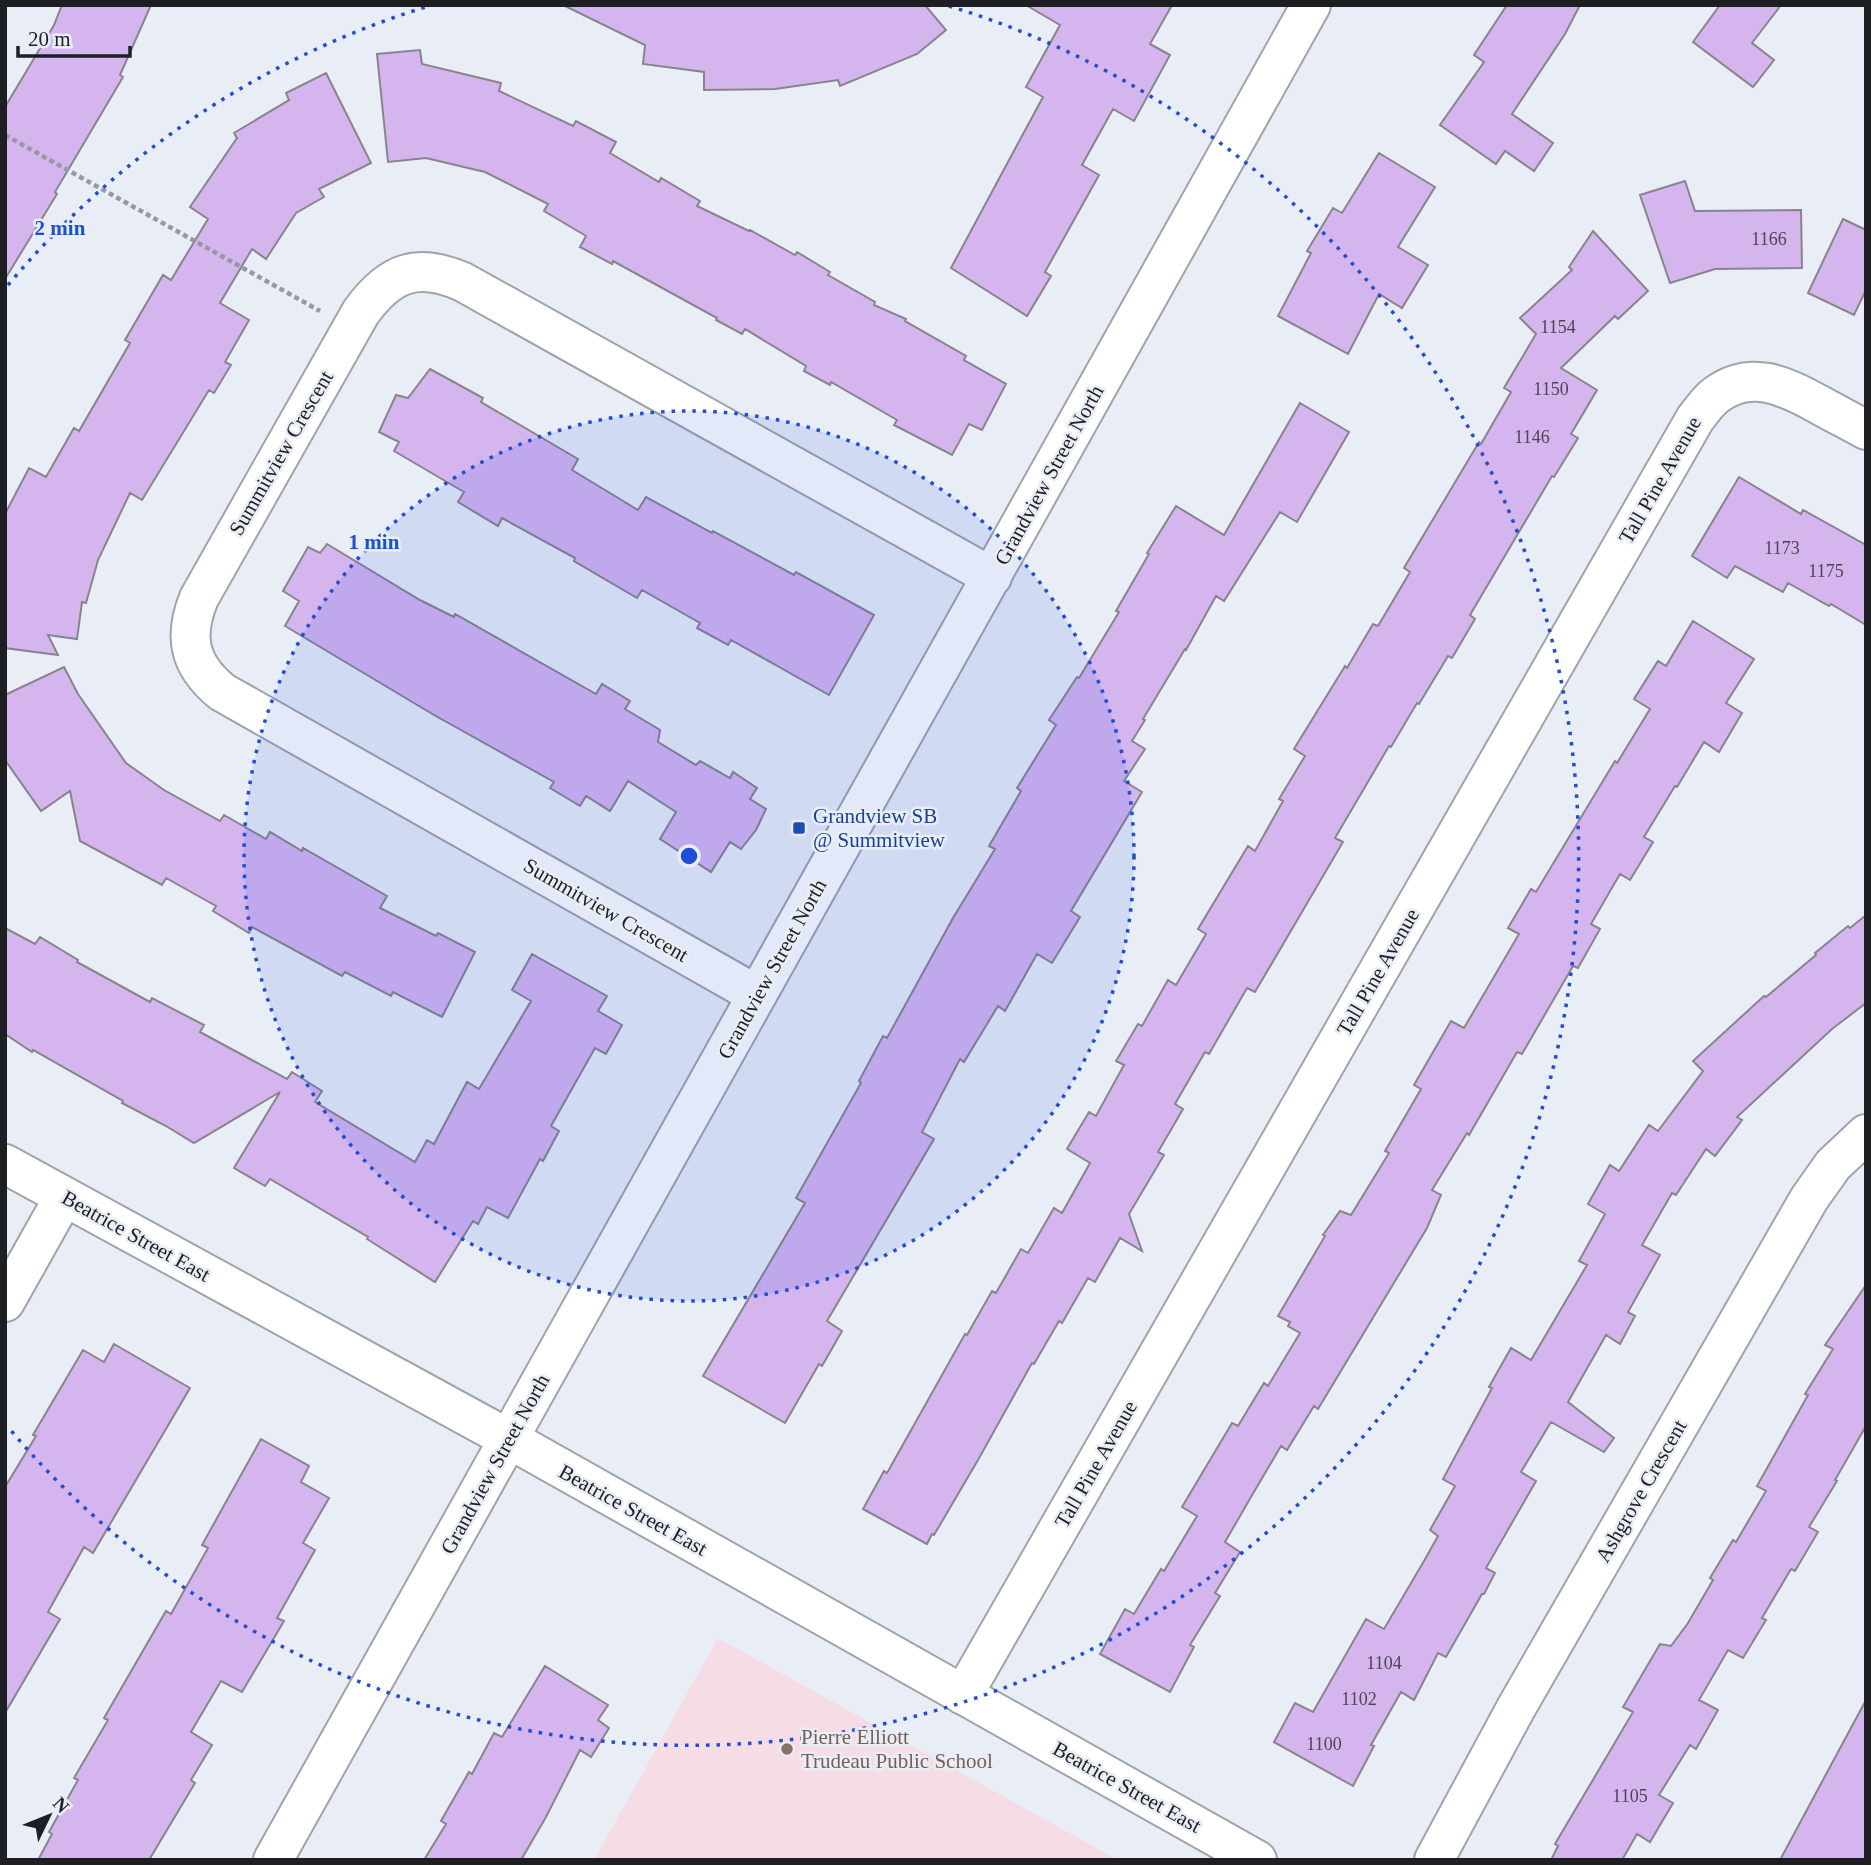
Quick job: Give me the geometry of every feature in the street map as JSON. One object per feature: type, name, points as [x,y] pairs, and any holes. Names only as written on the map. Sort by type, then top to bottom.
[{"type":"street","name":"Grandview Street North","points":[[273,1860],[1311,5]]},
{"type":"street","name":"Summitview Crescent","points":[[757,995],[234,700],[212,684],[193,656],[190,633],[192,615],[199,598],[370,299],[393,280],[421,271],[437,272],[463,282],[992,577]]},
{"type":"street","name":"Tall Pine Avenue","points":[[963,1695],[1695,419],[1727,388],[1762,382],[1789,388],[1866,430]]},
{"type":"street","name":"Ashgrove Crescent","points":[[1434,1860],[1530,1685],[1809,1199],[1833,1165],[1866,1134]]},
{"type":"street","name":"Beatrice Street East","points":[[5,1164],[509,1440],[1257,1860]]},
{"type":"street","points":[[5,1302],[64,1197]]},
{"type":"path","points":[[5,135],[352,328]]},
{"type":"shaded area","name":"Pierre Elliott Trudeau Public School","points":[[718,1638],[1118,1860],[594,1860]]},
{"type":"building","points":[[62,5],[151,5],[120,75],[123,77],[5,279],[5,107],[54,25]]},
{"type":"building","points":[[563,5],[925,5],[946,30],[917,54],[840,86],[838,80],[775,89],[704,90],[704,72],[643,64],[645,45]]},
{"type":"building","points":[[1026,5],[1172,5],[1150,44],[1170,55],[1134,121],[1113,109],[1082,165],[1099,175],[1045,272],[1051,276],[1027,316],[951,268],[1043,97],[1026,87],[1060,25]]},
{"type":"building","points":[[1507,5],[1580,5],[1565,34],[1512,114],[1553,143],[1534,171],[1505,151],[1496,164],[1440,125],[1484,62],[1474,55]]},
{"type":"building","points":[[1720,5],[1781,5],[1752,43],[1774,60],[1753,87],[1693,42]]},
{"type":"building","points":[[420,50],[422,64],[501,83],[499,91],[573,126],[576,121],[616,142],[610,153],[659,182],[661,178],[700,201],[697,206],[750,230],[795,255],[797,252],[830,272],[828,275],[875,302],[874,305],[906,319],[905,321],[966,356],[964,360],[1006,384],[982,430],[969,424],[952,455],[894,425],[897,420],[831,382],[830,385],[804,371],[806,366],[745,329],[742,334],[613,261],[612,264],[580,247],[586,236],[544,211],[548,204],[485,172],[426,158],[388,162],[377,54]]},
{"type":"building","points":[[326,73],[371,163],[319,189],[324,197],[296,213],[266,259],[252,249],[220,303],[249,320],[225,362],[231,365],[214,393],[209,390],[142,500],[130,493],[98,560],[86,603],[82,602],[77,639],[48,635],[58,655],[5,648],[5,514],[29,468],[46,477],[74,428],[79,431],[130,343],[125,340],[163,275],[171,280],[208,219],[190,207],[237,138],[234,133],[289,100],[286,93]]},
{"type":"building","points":[[1379,153],[1435,187],[1398,247],[1428,265],[1402,308],[1379,294],[1348,354],[1278,316],[1311,253],[1307,251],[1333,208],[1342,213]]},
{"type":"building","points":[[1685,181],[1695,211],[1801,210],[1802,268],[1715,269],[1670,283],[1640,195]]},
{"type":"building","points":[[1843,219],[1866,230],[1866,290],[1854,315],[1808,293]]},
{"type":"building","points":[[1593,231],[1648,291],[1618,319],[1615,316],[1561,368],[1597,390],[1571,434],[1578,438],[1554,477],[1552,476],[1470,615],[1475,619],[1452,658],[1448,656],[1391,747],[1389,746],[1335,838],[1343,842],[1255,992],[1247,988],[1209,1054],[1205,1052],[1175,1104],[1183,1109],[1158,1152],[1164,1155],[1129,1214],[1142,1251],[1120,1238],[1095,1282],[1088,1278],[1062,1323],[1059,1321],[1034,1364],[1032,1363],[927,1544],[863,1509],[884,1471],[887,1473],[992,1291],[996,1293],[1021,1249],[1028,1253],[1054,1208],[1062,1213],[1090,1163],[1067,1149],[1089,1112],[1096,1116],[1124,1065],[1116,1061],[1138,1024],[1142,1026],[1168,980],[1176,985],[1206,934],[1198,929],[1248,846],[1255,851],[1283,801],[1279,799],[1305,756],[1294,749],[1373,624],[1378,626],[1410,572],[1404,568],[1511,392],[1504,388],[1536,334],[1520,318],[1572,270],[1569,267]]},
{"type":"building","points":[[430,369],[483,398],[481,402],[578,459],[572,470],[638,510],[646,497],[794,575],[796,572],[874,615],[829,695],[731,640],[728,645],[697,628],[700,623],[642,590],[637,598],[574,561],[575,558],[502,518],[498,526],[458,502],[464,492],[394,451],[399,442],[379,432],[396,395],[408,398]]},
{"type":"building","points":[[1300,403],[1349,432],[1297,522],[1280,512],[1224,601],[1216,596],[1143,719],[1145,720],[1132,741],[1145,749],[1124,781],[1142,792],[1071,911],[1080,917],[1052,963],[1037,954],[1005,1011],[998,1006],[964,1062],[960,1059],[922,1132],[934,1139],[827,1321],[842,1331],[822,1366],[819,1364],[785,1423],[703,1376],[805,1203],[796,1198],[861,1083],[859,1081],[883,1036],[887,1038],[953,918],[995,849],[989,846],[1021,791],[1017,788],[1056,725],[1049,720],[1077,677],[1079,678],[1119,612],[1116,611],[1149,554],[1147,553],[1176,506],[1224,535]]},
{"type":"building","points":[[1739,477],[1801,514],[1803,510],[1866,545],[1866,625],[1788,583],[1783,592],[1735,566],[1727,578],[1692,556]]},
{"type":"building","points":[[327,544],[420,600],[454,617],[455,614],[596,694],[602,684],[630,701],[625,709],[660,730],[658,742],[696,765],[700,761],[730,778],[733,772],[757,788],[750,799],[766,809],[756,830],[741,849],[730,842],[711,872],[660,839],[676,812],[628,781],[610,811],[586,796],[580,806],[550,788],[554,782],[434,715],[285,626],[299,601],[283,591],[308,547],[320,553]]},
{"type":"building","points":[[1693,621],[1754,659],[1726,703],[1742,713],[1719,752],[1704,742],[1677,787],[1675,786],[1644,837],[1653,842],[1630,880],[1620,874],[1591,924],[1600,929],[1578,968],[1573,966],[1522,1054],[1517,1052],[1469,1135],[1467,1133],[1432,1190],[1441,1195],[1427,1228],[1318,1409],[1314,1406],[1287,1450],[1281,1446],[1251,1497],[1225,1542],[1240,1552],[1215,1593],[1220,1596],[1190,1645],[1194,1647],[1170,1692],[1100,1654],[1125,1609],[1134,1614],[1197,1516],[1182,1507],[1232,1423],[1238,1426],[1264,1383],[1268,1386],[1300,1333],[1288,1326],[1290,1322],[1278,1316],[1325,1236],[1323,1235],[1340,1211],[1351,1215],[1389,1153],[1385,1151],[1421,1089],[1414,1085],[1451,1021],[1464,1028],[1519,934],[1508,928],[1531,889],[1536,892],[1615,761],[1617,763],[1650,709],[1634,699],[1658,661],[1666,666]]},
{"type":"building","points":[[64,667],[78,694],[126,763],[164,790],[220,821],[224,815],[266,839],[270,832],[302,851],[303,848],[387,896],[380,908],[475,952],[442,1017],[393,992],[391,996],[345,972],[342,976],[252,927],[249,933],[213,911],[216,906],[166,878],[162,885],[80,841],[70,791],[41,811],[5,760],[5,695]]},
{"type":"building","points":[[1866,915],[1866,1003],[1832,1029],[1737,1117],[1742,1120],[1715,1156],[1706,1149],[1676,1195],[1672,1193],[1642,1245],[1660,1255],[1628,1312],[1635,1316],[1620,1344],[1606,1335],[1568,1402],[1614,1438],[1604,1452],[1551,1422],[1521,1472],[1536,1481],[1486,1568],[1495,1573],[1484,1594],[1446,1657],[1438,1653],[1414,1700],[1401,1692],[1371,1745],[1374,1746],[1353,1786],[1274,1742],[1295,1703],[1313,1712],[1366,1619],[1384,1629],[1424,1561],[1438,1536],[1430,1530],[1455,1486],[1443,1479],[1492,1388],[1489,1387],[1511,1348],[1531,1360],[1587,1265],[1579,1261],[1605,1214],[1588,1204],[1610,1165],[1619,1171],[1649,1125],[1658,1131],[1703,1071],[1693,1061],[1764,996],[1848,926],[1850,928]]},
{"type":"building","points":[[5,928],[35,944],[40,937],[78,960],[77,962],[150,1002],[152,998],[204,1025],[200,1032],[287,1079],[292,1072],[322,1091],[315,1102],[415,1162],[427,1140],[434,1144],[467,1082],[479,1089],[531,1001],[512,990],[532,954],[607,996],[598,1011],[622,1025],[606,1054],[595,1048],[551,1126],[559,1131],[543,1161],[540,1159],[508,1218],[487,1207],[478,1224],[473,1221],[435,1282],[367,1239],[368,1237],[270,1179],[265,1186],[234,1168],[280,1092],[194,1143],[33,1050],[32,1052],[5,1034]]},
{"type":"building","points":[[1866,1285],[1866,1426],[1809,1527],[1818,1532],[1795,1571],[1791,1569],[1762,1618],[1766,1620],[1743,1658],[1728,1650],[1699,1700],[1718,1710],[1696,1749],[1690,1745],[1659,1795],[1673,1803],[1650,1842],[1637,1834],[1622,1860],[1551,1860],[1558,1846],[1555,1844],[1633,1712],[1623,1707],[1660,1644],[1671,1646],[1688,1623],[1713,1580],[1710,1578],[1733,1540],[1736,1542],[1766,1491],[1757,1486],[1808,1395],[1805,1394],[1833,1349],[1825,1345]]},
{"type":"building","points":[[114,1344],[190,1388],[93,1553],[84,1547],[48,1612],[60,1619],[5,1713],[5,1487],[83,1350],[104,1362]]},
{"type":"building","points":[[261,1439],[309,1466],[301,1482],[329,1498],[303,1543],[315,1550],[277,1618],[284,1621],[242,1692],[221,1681],[191,1732],[212,1745],[191,1780],[195,1783],[149,1860],[38,1860],[52,1834],[49,1832],[78,1780],[74,1778],[108,1720],[104,1718],[166,1611],[171,1614],[208,1548],[202,1545]]},
{"type":"building","points":[[545,1666],[608,1705],[598,1720],[609,1728],[591,1757],[580,1750],[521,1860],[424,1860],[446,1824],[441,1821],[469,1772],[472,1774],[494,1733],[502,1737]]},
{"type":"building","points":[[1866,1700],[1866,1860],[1780,1860],[1831,1765]]},
{"type":"place","name":"Grandview SB @ Summitview","points":[[799,828]]},
{"type":"place","name":"Pierre Elliott Trudeau Public School","points":[[787,1749]]}]
